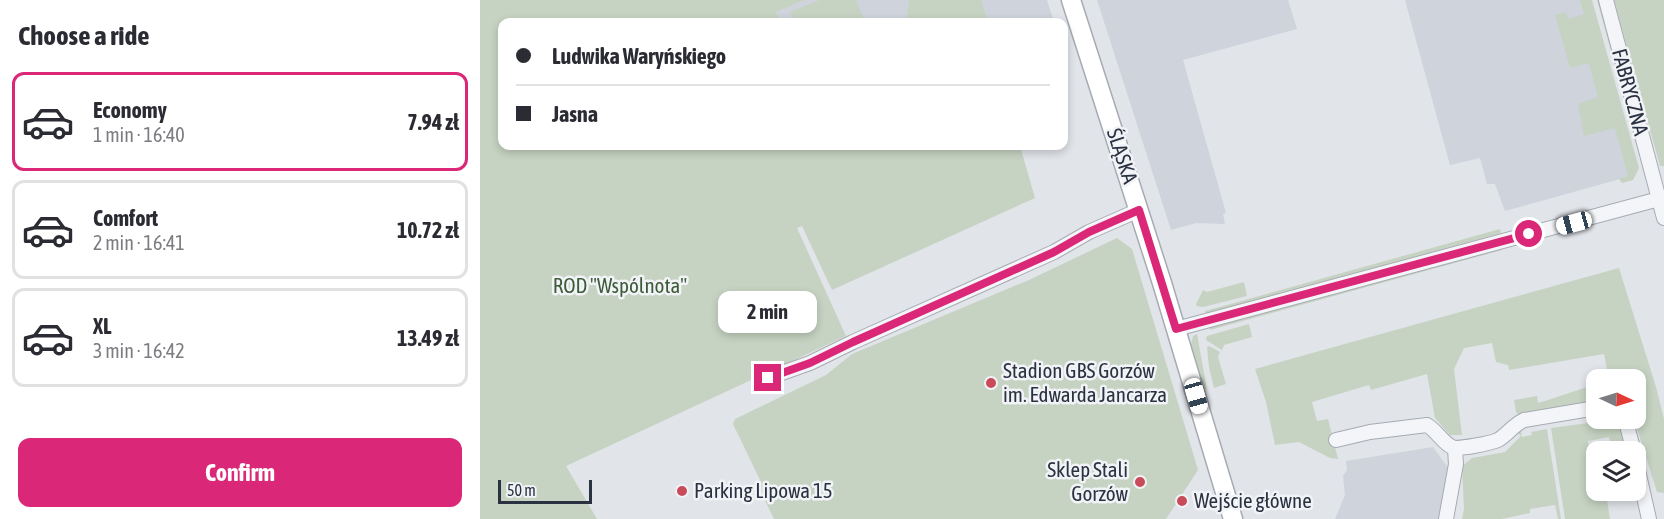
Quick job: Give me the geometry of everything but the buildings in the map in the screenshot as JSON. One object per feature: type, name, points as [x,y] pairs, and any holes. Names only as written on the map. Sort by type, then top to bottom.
[{"type":"street","name":"ŚLĄSKA","points":[[1071,0],[1139,210],[1233,519]]},
{"type":"street","name":"FABRYCZNA","points":[[1606,0],[1664,218]]},
{"type":"street","points":[[1176,329],[1659,199]]},
{"type":"street","points":[[768,378],[810,363],[1054,252],[1089,232],[1139,210]]},
{"type":"street","points":[[1336,440],[1370,432],[1427,425],[1455,449],[1492,442],[1524,420],[1586,410]]},
{"type":"street","points":[[1446,519],[1456,464],[1455,449]]},
{"type":"street","points":[[1645,501],[1649,519]]},
{"type":"shaded area","points":[[805,0],[1047,0],[1053,18],[779,18],[776,12]]},
{"type":"shaded area","points":[[1097,0],[1288,0],[1297,29],[1183,60],[1226,213],[1223,214],[1225,224],[1196,223],[1171,230]]},
{"type":"shaded area","points":[[1405,0],[1583,0],[1631,176],[1505,211],[1495,184],[1487,184],[1480,158],[1450,165]]},
{"type":"shaded area","points":[[1433,447],[1449,469],[1441,519],[1335,519],[1345,495],[1343,476],[1347,470],[1346,461]]},
{"type":"green space","name":"ROD \"Wspólnota\"","points":[[480,0],[805,0],[776,12],[779,18],[498,18],[498,150],[1021,150],[1035,198],[832,290],[802,226],[797,228],[846,336],[566,466],[597,519],[480,519]]},
{"type":"green space","points":[[820,0],[856,0],[863,18],[793,18],[790,12]]},
{"type":"green space","points":[[909,0],[981,0],[987,18],[907,18]]},
{"type":"green space","points":[[1580,0],[1592,0],[1639,168],[1633,180],[1622,183],[1619,179],[1628,176],[1615,128],[1584,136],[1578,104],[1598,97],[1589,63],[1570,68],[1555,15],[1566,12],[1568,19],[1584,14]]},
{"type":"green space","points":[[1597,0],[1600,0],[1647,170],[1644,171]]},
{"type":"green space","points":[[1614,0],[1664,0],[1664,166],[1660,166]]},
{"type":"green space","points":[[1500,229],[1501,233],[1206,314],[1205,311]]},
{"type":"green space","name":"Stadion GBS Gorzów im. Edwarda Jancarza","points":[[1117,238],[1132,249],[1198,470],[1166,519],[774,519],[757,484],[761,482],[733,424],[735,419],[826,375],[852,354],[1029,280]]},
{"type":"green space","points":[[1501,246],[1502,250],[1210,330],[1210,327]]},
{"type":"green space","points":[[1619,268],[1664,419],[1664,493],[1657,492],[1646,457],[1646,441],[1641,441],[1637,429],[1646,429],[1646,369],[1607,369],[1604,354],[1509,370],[1508,365],[1496,362],[1492,343],[1464,348],[1454,369],[1462,435],[1450,435],[1435,418],[1427,374],[1371,390],[1369,385],[1312,402],[1317,421],[1328,419],[1338,459],[1330,458],[1299,442],[1275,445],[1266,402],[1255,369]]},
{"type":"green space","points":[[1244,282],[1247,296],[1203,307],[1196,304],[1203,290],[1207,292]]},
{"type":"green space","points":[[1249,324],[1252,337],[1224,345],[1222,350],[1206,340],[1207,336]]},
{"type":"green space","points":[[1197,334],[1207,390],[1201,388],[1190,349],[1193,336]]},
{"type":"green space","points":[[1207,347],[1220,352],[1218,357],[1226,384],[1214,388],[1209,367]]},
{"type":"green space","points":[[1586,387],[1586,410],[1524,420],[1516,412],[1514,400],[1537,396],[1538,403]]},
{"type":"green space","points":[[1586,423],[1586,429],[1620,429],[1623,441],[1610,441],[1609,437],[1586,441],[1586,501],[1607,501],[1610,519],[1565,519],[1551,428]]},
{"type":"green space","points":[[1520,427],[1522,437],[1532,435],[1531,432],[1547,429],[1561,519],[1558,519],[1555,505],[1530,509],[1530,513],[1502,519],[1462,519],[1464,509],[1462,466],[1472,458],[1505,452],[1521,436],[1515,430]]},
{"type":"place","name":"Stadion GBS Gorzów im. Edwarda Jancarza","points":[[991,383]]},
{"type":"place","name":"Sklep Stali Gorzów","points":[[1140,482]]},
{"type":"place","name":"Parking Lipowa 15","points":[[682,491]]},
{"type":"place","name":"Wejście główne","points":[[1182,501]]},
{"type":"route","points":[[768,378],[810,363],[1054,252],[1089,232],[1139,210],[1176,329],[1529,234]]}]
